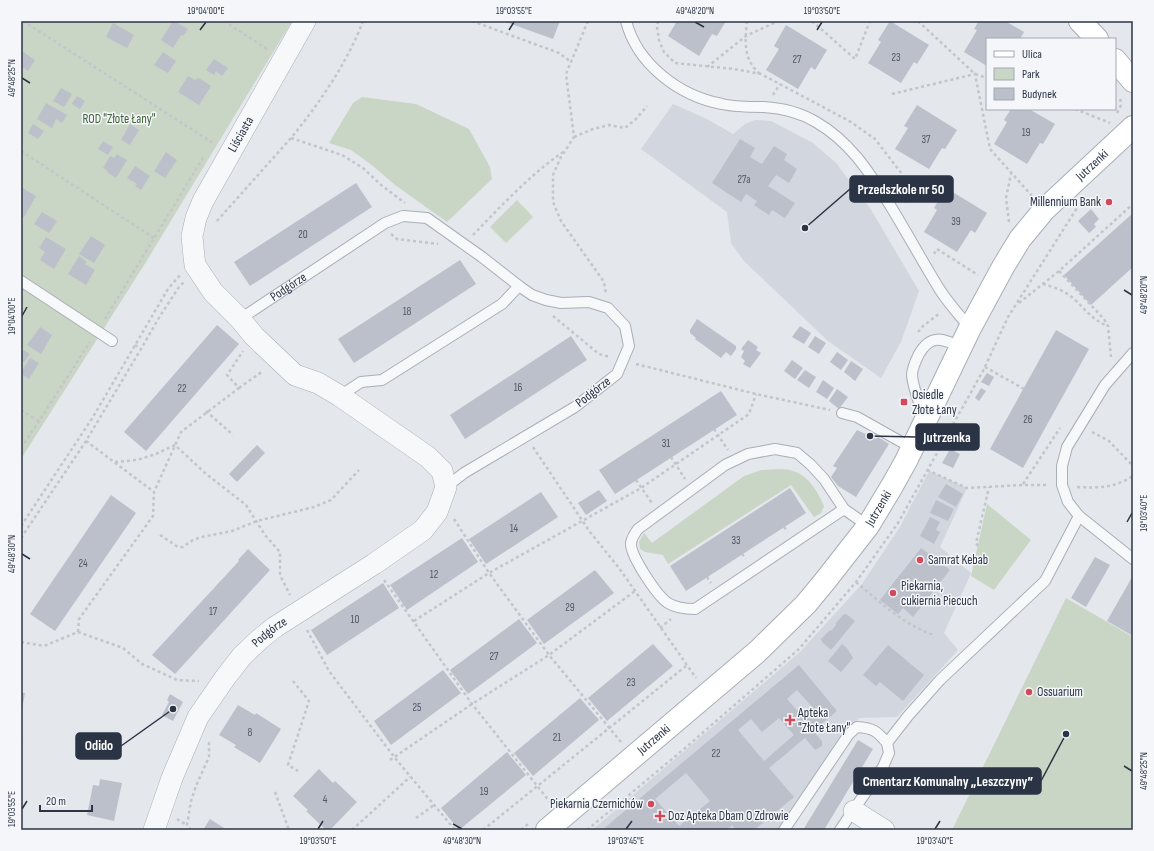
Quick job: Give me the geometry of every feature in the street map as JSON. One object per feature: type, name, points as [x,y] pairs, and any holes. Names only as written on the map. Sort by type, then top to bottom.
[{"type":"street","name":"Liściasta","points":[[196,263],[192,236],[196,218],[203,202],[305,21]]},
{"type":"street","points":[[1080,21],[1096,38]]},
{"type":"street","points":[[1116,61],[1133,81]]},
{"type":"street","name":"Jutrzenki","points":[[547,830],[726,679],[774,636],[806,604],[846,556],[868,526],[912,448],[966,338],[1003,267],[1020,239],[1044,210],[1133,127]]},
{"type":"street","points":[[196,263],[213,292],[240,319],[254,336],[295,375],[318,383],[340,396],[428,457],[442,471],[446,487]]},
{"type":"street","name":"Podgórze","points":[[154,830],[172,778],[198,717],[242,656],[260,638],[301,619],[374,564],[423,530],[437,512],[446,487]]},
{"type":"street","points":[[854,811],[884,830]]},
{"type":"lane","points":[[626,21],[628,29],[637,47],[648,62],[673,84],[688,93],[705,100],[741,107],[766,107],[792,112],[807,117],[829,130],[849,146],[865,166],[941,292],[966,338],[932,340],[924,346],[916,359],[912,374],[925,421]]},
{"type":"lane","name":"Podgórze","points":[[240,319],[379,226],[403,216],[427,218],[532,295],[561,303],[589,302],[608,308],[625,326],[629,346],[617,374],[575,407],[464,473],[446,487]]},
{"type":"lane","points":[[21,281],[112,341]]},
{"type":"lane","points":[[340,396],[361,382],[382,380],[502,304],[519,286]]},
{"type":"lane","points":[[1133,352],[1105,385],[1079,426],[1067,447],[1062,466],[1062,485],[1068,502],[1079,516],[1133,559]]},
{"type":"lane","points":[[842,413],[857,417],[912,448]]},
{"type":"lane","points":[[844,509],[695,609],[682,609],[668,604],[660,597],[635,559],[632,551],[631,543],[633,536],[638,529],[725,465],[748,454],[775,449],[797,453],[824,479],[844,509],[868,526]]},
{"type":"lane","points":[[888,743],[908,716],[940,680],[1045,581],[1079,516]]},
{"type":"lane","points":[[784,830],[849,734],[857,728],[875,730],[888,743],[889,753],[883,767],[840,830]]},
{"type":"path","points":[[23,21],[213,143],[217,136]]},
{"type":"path","points":[[224,21],[269,50]]},
{"type":"path","points":[[215,223],[291,138],[309,115],[347,57],[363,21]]},
{"type":"path","points":[[472,21],[559,52],[571,62]]},
{"type":"path","points":[[574,137],[566,74],[588,21]]},
{"type":"path","points":[[747,21],[746,36],[748,57],[753,68],[761,74]]},
{"type":"path","points":[[706,67],[746,36],[778,21]]},
{"type":"path","points":[[812,21],[855,59],[870,21]]},
{"type":"path","points":[[918,21],[921,22],[974,74],[986,78]]},
{"type":"path","points":[[892,94],[974,74]]},
{"type":"path","points":[[974,74],[990,149],[1044,210]]},
{"type":"path","points":[[608,308],[604,282],[561,221],[553,202],[553,175],[561,157],[574,137],[593,129],[609,125],[625,128],[636,120],[647,106]]},
{"type":"path","points":[[1078,110],[1112,123]]},
{"type":"path","points":[[291,138],[342,156],[363,168],[381,185],[427,218]]},
{"type":"path","points":[[21,448],[97,332],[208,150]]},
{"type":"path","points":[[379,226],[398,239],[446,245],[461,242],[552,159],[565,150]]},
{"type":"path","points":[[21,151],[154,238]]},
{"type":"path","points":[[1010,227],[1007,216],[1006,198],[1011,174]]},
{"type":"path","points":[[1015,306],[1059,270],[1133,204]]},
{"type":"path","points":[[930,258],[937,248],[972,271]]},
{"type":"path","points":[[21,526],[92,417],[168,289],[180,275],[196,263]]},
{"type":"path","points":[[21,538],[86,441],[160,316],[196,263]]},
{"type":"path","points":[[1059,270],[1104,319],[1108,326],[1112,358],[1108,363]]},
{"type":"path","points":[[1042,284],[1055,288],[1073,298],[1091,318],[1108,326]]},
{"type":"path","points":[[546,300],[546,310],[599,354],[756,394],[842,413]]},
{"type":"path","points":[[239,388],[227,375],[254,336]]},
{"type":"path","points":[[135,345],[141,349]]},
{"type":"path","points":[[78,632],[79,619],[153,516],[154,492],[181,432],[206,412],[279,360]]},
{"type":"path","points":[[985,367],[1024,389]]},
{"type":"path","points":[[414,621],[489,573],[641,488],[749,414],[756,394]]},
{"type":"path","points":[[21,410],[39,421]]},
{"type":"path","points":[[206,412],[233,435]]},
{"type":"path","points":[[1023,484],[1066,420],[1109,441],[1133,466]]},
{"type":"path","points":[[714,429],[735,460]]},
{"type":"path","points":[[86,441],[154,492]]},
{"type":"path","points":[[115,462],[137,460],[156,454],[175,445]]},
{"type":"path","points":[[175,445],[205,473],[246,505],[265,535],[280,552],[280,575],[301,619],[329,671],[410,777],[455,830]]},
{"type":"path","points":[[539,457],[582,521],[635,591],[686,666],[698,680]]},
{"type":"path","points":[[671,458],[692,489]]},
{"type":"path","points":[[160,535],[178,547],[183,547],[193,540],[202,537],[232,531],[257,522],[314,507],[331,500],[359,470]]},
{"type":"path","points":[[927,470],[967,488],[1023,484],[1100,488],[1121,483],[1133,476]]},
{"type":"path","points":[[636,480],[660,513]]},
{"type":"path","points":[[46,487],[52,492]]},
{"type":"path","points":[[978,546],[976,543],[989,487]]},
{"type":"path","points":[[456,522],[489,573],[549,655],[623,744]]},
{"type":"path","points":[[381,575],[414,621],[433,651],[472,704],[552,804]]},
{"type":"path","points":[[856,582],[898,617],[920,631],[934,635]]},
{"type":"path","points":[[390,760],[472,704],[549,655],[635,591]]},
{"type":"path","points":[[21,642],[44,646],[78,632],[123,648],[142,664],[177,680],[199,681]]},
{"type":"path","points":[[483,830],[686,666]]},
{"type":"path","points":[[293,681],[309,701],[288,765],[298,771]]},
{"type":"path","points":[[191,830],[187,825],[191,801],[209,757]]},
{"type":"path","points":[[352,830],[410,777]]},
{"type":"path","points":[[275,792],[290,830]]},
{"type":"path","points":[[416,818],[434,805]]},
{"type":"shaded area","points":[[673,104],[707,119],[733,134],[745,124],[755,120],[771,121],[813,143],[836,163],[870,208],[919,291],[901,342],[881,378],[828,341],[744,261],[731,243],[727,212],[641,149]]},
{"type":"shaded area","points":[[929,471],[967,488],[940,547],[971,573],[944,633],[958,650],[897,717],[859,718],[779,830],[592,830],[800,652],[862,584],[900,527]]},
{"type":"green space","name":"ROD \"Złote Łany\"","points":[[21,21],[292,21],[146,262],[21,459]]},
{"type":"green space","points":[[362,97],[416,104],[469,129],[490,167],[492,179],[447,222],[395,185],[351,150],[329,143],[353,103]]},
{"type":"green space","points":[[517,200],[533,217],[506,243],[490,227]]},
{"type":"green space","points":[[782,469],[799,473],[816,490],[824,506],[821,513],[814,517],[791,485],[668,564],[663,555],[645,552],[640,549],[639,542],[644,533],[652,543],[744,476],[761,470]]},
{"type":"green space","points":[[987,504],[1031,540],[994,590],[971,576]]},
{"type":"green space","points":[[1066,598],[1133,637],[1133,830],[952,830]]},
{"type":"building","points":[[173,21],[188,29],[183,36],[181,35],[173,48],[161,40]]},
{"type":"building","points":[[503,21],[560,21],[553,39]]},
{"type":"building","points":[[677,21],[726,21],[717,36],[712,34],[699,56],[668,36]]},
{"type":"building","points":[[890,21],[929,45],[917,64],[914,62],[901,83],[868,63],[881,42],[878,40]]},
{"type":"building","points":[[979,21],[1005,21],[1024,32],[1021,38],[986,38],[986,65],[964,52],[977,30],[974,29]]},
{"type":"building","points":[[113,23],[134,35],[127,48],[106,37]]},
{"type":"building","points":[[786,25],[827,50],[815,70],[811,67],[798,89],[766,70],[779,49],[774,46]]},
{"type":"building","points":[[22,51],[35,60],[28,71],[21,66]]},
{"type":"building","points":[[163,52],[176,61],[168,73],[154,65]]},
{"type":"building","points":[[214,59],[228,68],[222,76],[216,71],[214,75],[206,70]]},
{"type":"building","points":[[188,76],[195,80],[199,78],[211,86],[199,105],[178,92]]},
{"type":"building","points":[[61,88],[72,94],[64,107],[53,101]]},
{"type":"building","points":[[77,96],[85,101],[80,109],[72,104]]},
{"type":"building","points":[[46,103],[67,115],[62,123],[56,119],[52,128],[37,119]]},
{"type":"building","points":[[917,105],[957,130],[945,149],[942,148],[929,169],[895,149],[908,128],[904,126]]},
{"type":"building","points":[[1010,110],[1031,110],[1055,124],[1043,144],[1040,143],[1027,164],[994,144],[1007,122],[1004,120]]},
{"type":"building","points":[[33,124],[44,131],[38,139],[28,133]]},
{"type":"building","points":[[130,124],[139,130],[130,145],[121,140]]},
{"type":"building","points":[[740,139],[755,148],[750,157],[762,164],[774,146],[787,154],[784,160],[797,169],[789,183],[776,175],[768,186],[795,203],[785,218],[772,210],[769,215],[754,205],[757,201],[746,194],[741,202],[712,183]]},
{"type":"building","points":[[103,141],[113,147],[108,155],[98,149]]},
{"type":"building","points":[[166,152],[177,160],[165,178],[154,171]]},
{"type":"building","points":[[117,154],[127,160],[116,178],[103,168],[110,156],[114,158]]},
{"type":"building","points":[[135,166],[150,176],[141,190],[135,186],[137,184],[127,178]]},
{"type":"building","points":[[356,183],[372,207],[250,286],[234,262]]},
{"type":"building","points":[[21,187],[36,196],[24,217],[21,216]]},
{"type":"building","points":[[946,188],[987,213],[975,233],[971,230],[957,252],[924,232],[937,210],[934,208]]},
{"type":"building","points":[[1091,209],[1099,219],[1094,224],[1096,227],[1089,233],[1078,221]]},
{"type":"building","points":[[42,212],[57,221],[49,233],[34,224]]},
{"type":"building","points":[[1133,213],[1133,267],[1091,305],[1064,275]]},
{"type":"building","points":[[91,236],[105,245],[94,263],[79,254]]},
{"type":"building","points":[[46,237],[66,249],[54,269],[40,260],[45,252],[39,248]]},
{"type":"building","points":[[79,256],[87,262],[85,264],[95,270],[86,285],[68,274]]},
{"type":"building","points":[[460,260],[476,284],[354,363],[338,339]]},
{"type":"building","points":[[697,319],[736,346],[736,349],[731,356],[726,352],[721,358],[695,339],[696,338],[690,333],[690,330]]},
{"type":"building","points":[[217,325],[239,344],[146,451],[124,432]]},
{"type":"building","points":[[800,326],[811,333],[804,344],[792,337]]},
{"type":"building","points":[[40,327],[52,335],[41,354],[27,345]]},
{"type":"building","points":[[1056,330],[1089,349],[1023,468],[990,449]]},
{"type":"building","points":[[571,336],[587,360],[465,439],[450,415]]},
{"type":"building","points":[[815,336],[826,343],[819,354],[808,347]]},
{"type":"building","points":[[748,340],[758,347],[756,350],[761,353],[750,368],[743,364],[745,361],[741,357],[744,351],[741,349]]},
{"type":"building","points":[[24,350],[30,354],[24,362],[21,360],[21,354]]},
{"type":"building","points":[[837,352],[848,360],[841,370],[830,362]]},
{"type":"building","points":[[30,358],[39,363],[29,379],[21,374],[21,372]]},
{"type":"building","points":[[792,360],[803,368],[795,379],[784,371]]},
{"type":"building","points":[[851,361],[863,369],[855,381],[844,372]]},
{"type":"building","points":[[805,370],[816,377],[809,388],[797,380]]},
{"type":"building","points":[[987,373],[994,377],[989,386],[981,382]]},
{"type":"building","points":[[823,380],[834,388],[827,399],[816,392]]},
{"type":"building","points":[[981,388],[986,391],[979,401],[975,398]]},
{"type":"building","points":[[837,389],[848,397],[839,409],[829,401]]},
{"type":"building","points":[[721,391],[737,415],[615,494],[599,470]]},
{"type":"building","points":[[857,430],[876,439],[878,437],[889,444],[856,497],[838,486],[831,477],[837,468],[833,466]]},
{"type":"building","points":[[257,445],[265,453],[237,482],[229,474]]},
{"type":"building","points":[[950,449],[960,454],[953,468],[942,463]]},
{"type":"building","points":[[946,484],[963,494],[956,507],[938,497]]},
{"type":"building","points":[[790,488],[806,513],[686,591],[670,566]]},
{"type":"building","points":[[599,490],[607,501],[586,515],[578,503]]},
{"type":"building","points":[[541,492],[558,517],[486,564],[469,539]]},
{"type":"building","points":[[111,495],[136,513],[55,631],[30,614]]},
{"type":"building","points":[[936,500],[954,509],[948,521],[930,513]]},
{"type":"building","points":[[930,517],[940,522],[936,530],[940,532],[934,544],[920,536]]},
{"type":"building","points":[[462,538],[478,562],[407,610],[390,585]]},
{"type":"building","points":[[921,548],[950,570],[913,617],[903,608],[898,614],[880,600]]},
{"type":"building","points":[[248,549],[270,570],[175,674],[152,655],[239,561],[238,560]]},
{"type":"building","points":[[1095,557],[1110,565],[1086,607],[1071,598]]},
{"type":"building","points":[[595,570],[614,593],[544,644],[527,620]]},
{"type":"building","points":[[1131,579],[1133,580],[1133,636],[1107,621]]},
{"type":"building","points":[[383,583],[399,608],[327,655],[311,630]]},
{"type":"building","points":[[844,614],[855,621],[831,650],[822,642],[821,639],[832,630]]},
{"type":"building","points":[[519,619],[537,643],[468,694],[450,670]]},
{"type":"building","points":[[653,644],[673,666],[607,721],[588,698]]},
{"type":"building","points":[[842,644],[847,648],[853,658],[841,672],[828,661]]},
{"type":"building","points":[[888,645],[924,675],[903,701],[880,682],[876,686],[863,675]]},
{"type":"building","points":[[799,665],[837,711],[813,731],[822,741],[822,746],[815,750],[805,738],[769,768],[794,797],[754,830],[736,830],[732,825],[727,830],[602,830]],"holes":[[[797,690],[813,708],[803,717],[787,699]],[[779,718],[794,735],[764,761],[738,730],[751,719],[762,732]],[[686,773],[710,801],[679,826],[655,799]]]},
{"type":"building","points":[[443,670],[461,693],[391,745],[374,721]]},
{"type":"building","points":[[21,693],[25,693],[22,709],[21,709]]},
{"type":"building","points":[[170,694],[183,702],[173,721],[162,715],[169,702],[167,700]]},
{"type":"building","points":[[580,698],[599,720],[533,776],[514,753]]},
{"type":"building","points":[[238,705],[255,715],[256,713],[281,729],[260,763],[234,747],[236,745],[219,735]]},
{"type":"building","points":[[858,740],[873,749],[824,830],[803,830]]},
{"type":"building","points":[[507,752],[526,775],[459,830],[441,808]]},
{"type":"building","points":[[319,769],[333,783],[335,781],[357,802],[330,830],[326,830],[293,796]]},
{"type":"building","points":[[100,779],[122,783],[114,821],[87,815],[93,785],[99,786]]},
{"type":"building","points":[[210,819],[227,830],[203,830]]},
{"type":"place","name":"Millennium Bank","points":[[1109,202]]},
{"type":"place","name":"Przedszkole nr 50","points":[[805,228]]},
{"type":"place","name":"Osiedle Złote Łany","points":[[904,402]]},
{"type":"place","name":"Jutrzenka","points":[[870,436]]},
{"type":"place","name":"Samrat Kebab","points":[[920,560]]},
{"type":"place","name":"Piekarnia, cukiernia Piecuch","points":[[893,593]]},
{"type":"place","name":"Ossuarium","points":[[1029,692]]},
{"type":"place","name":"Odido","points":[[173,709]]},
{"type":"place","name":"Apteka \"Złote Łany\"","points":[[790,720]]},
{"type":"place","name":"Cmentarz Komunalny „Leszczyny”","points":[[1066,734]]},
{"type":"place","name":"Piekarnia Czernichów","points":[[651,804]]},
{"type":"place","name":"Doz Apteka Dbam O Zdrowie","points":[[660,816]]}]
